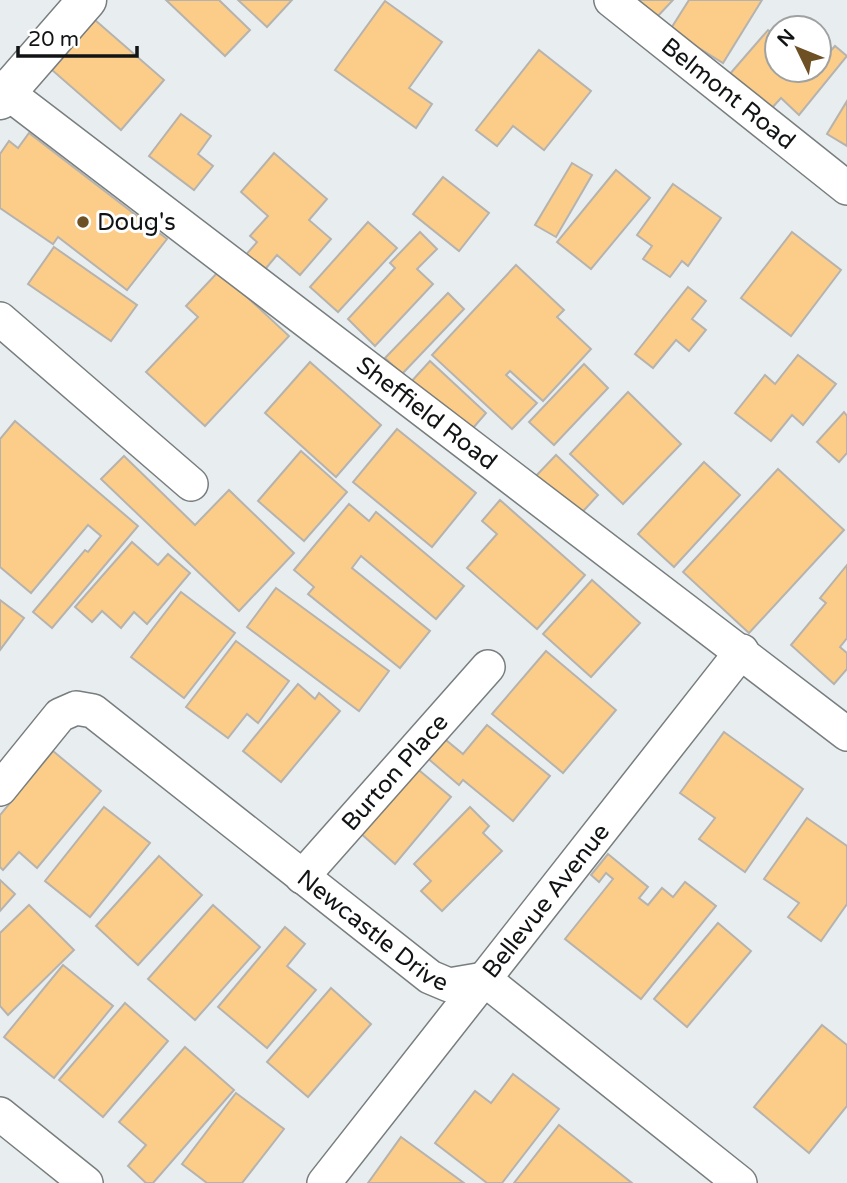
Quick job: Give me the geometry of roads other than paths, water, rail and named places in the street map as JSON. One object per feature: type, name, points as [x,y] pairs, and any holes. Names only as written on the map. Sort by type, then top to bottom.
[{"type":"main road","points":[[2,94],[87,0]]},
{"type":"street","name":"Belmont Road","points":[[611,0],[847,188]]},
{"type":"street","name":"Sheffield Road","points":[[2,94],[742,651],[847,734]]},
{"type":"street","points":[[0,319],[191,484]]},
{"type":"street","name":"Bellevue Avenue","points":[[324,1183],[742,651]]},
{"type":"street","name":"Burton Place","points":[[302,877],[488,667]]},
{"type":"street","name":"Newcastle Drive","points":[[0,789],[60,715],[76,708],[93,711],[430,977],[449,985],[484,979],[740,1183]]},
{"type":"street","points":[[0,1114],[86,1183]]},
{"type":"place","name":"Doug's","points":[[83,222]]}]
